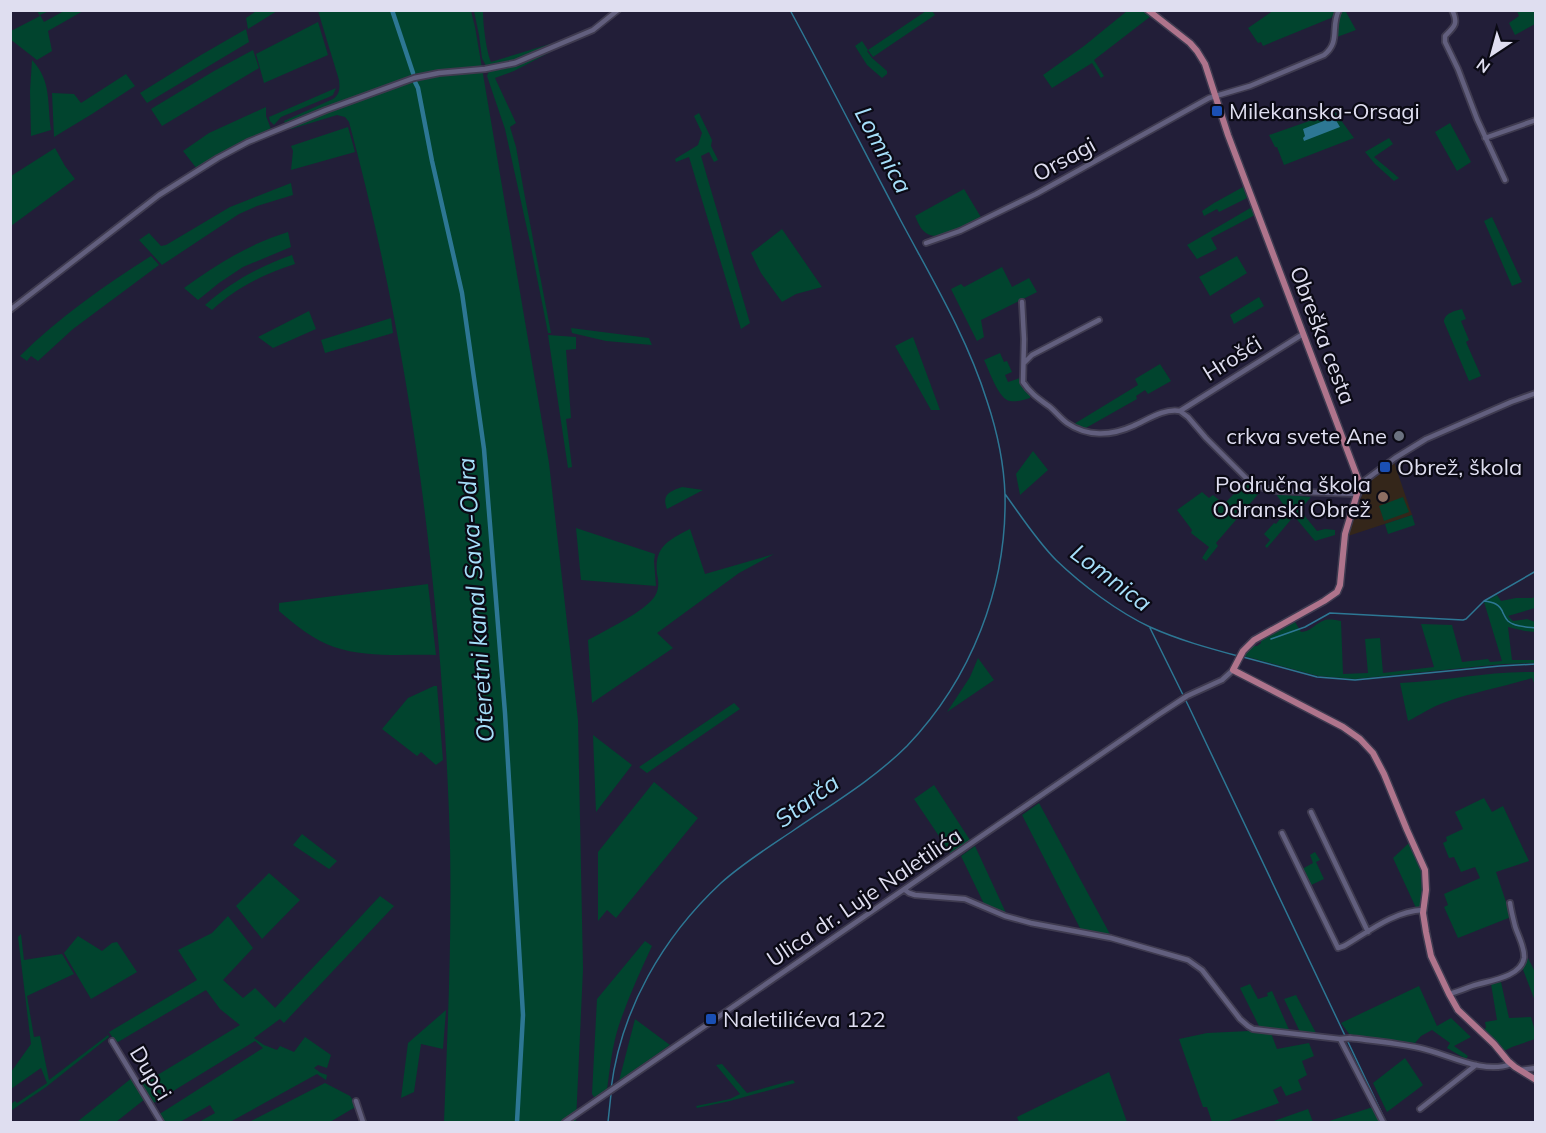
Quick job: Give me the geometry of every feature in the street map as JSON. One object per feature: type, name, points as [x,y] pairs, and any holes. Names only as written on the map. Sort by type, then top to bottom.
[{"type":"main road","name":"Obreška cesta","points":[[1148,10],[1185,38],[1197,51],[1209,73],[1227,135],[1360,484]]},
{"type":"main road","points":[[1360,484],[1345,534],[1341,582],[1337,592],[1254,640],[1243,651],[1233,670],[1343,727],[1367,746],[1379,765],[1425,870],[1426,890],[1423,910],[1431,956],[1449,994],[1458,1010],[1511,1064],[1536,1080]]},
{"type":"street","points":[[10,310],[159,195],[248,142],[414,78],[515,63],[593,30],[618,10]]},
{"type":"street","name":"Orsagi","points":[[926,243],[960,231],[1036,194],[1183,111],[1215,96],[1250,86],[1328,53],[1334,43],[1334,22],[1339,10]]},
{"type":"street","points":[[1452,10],[1456,18],[1455,24],[1445,36],[1445,42],[1505,180]]},
{"type":"street","points":[[1485,138],[1536,120]]},
{"type":"street","name":"Hrošći","points":[[1022,302],[1023,382],[1034,396],[1068,424],[1089,432],[1109,434],[1132,427],[1168,411],[1180,411],[1303,334]]},
{"type":"street","points":[[1023,366],[1028,357],[1099,320]]},
{"type":"street","points":[[1360,484],[1426,439],[1536,393]]},
{"type":"street","points":[[1180,411],[1246,478],[1259,487],[1271,490],[1358,494]]},
{"type":"street","name":"Ulica dr. Luje Naletilića","points":[[565,1122],[1185,698],[1222,680],[1233,670]]},
{"type":"street","points":[[1311,812],[1368,932]]},
{"type":"street","points":[[1282,832],[1338,948],[1393,918],[1411,911],[1423,910]]},
{"type":"street","points":[[904,890],[915,895],[965,899],[1005,916],[1111,938],[1188,960],[1202,970],[1225,1000],[1253,1029],[1350,1038],[1425,1049],[1476,1065],[1501,1067],[1511,1064]]},
{"type":"street","points":[[1449,994],[1503,978],[1514,972],[1523,962],[1522,945],[1510,903]]},
{"type":"street","points":[[1342,1039],[1383,1122]]},
{"type":"street","name":"Dupci","points":[[112,1041],[161,1122]]},
{"type":"street","points":[[1420,1109],[1476,1065]]},
{"type":"street","points":[[1520,1070],[1536,1068]]},
{"type":"street","points":[[356,1101],[363,1122]]},
{"type":"shaded area","name":"Područna škola Odranski Obrež","points":[[1394,462],[1412,515],[1348,536],[1364,491],[1374,477]]},
{"type":"green space","points":[[258,10],[277,11],[248,29],[246,18]]},
{"type":"green space","points":[[1274,10],[1336,11],[1331,18],[1263,46],[1261,42],[1258,43],[1248,28]]},
{"type":"green space","points":[[37,11],[49,11],[40,15],[44,22],[64,11],[83,11],[48,31],[52,51],[37,60],[10,39],[11,31],[40,16]]},
{"type":"green space","points":[[318,11],[471,11],[475,27],[549,463],[578,720],[583,969],[576,1122],[444,1122],[450,968],[449,813],[445,726],[429,552],[405,378],[389,292],[349,122],[345,117],[337,115],[291,129],[287,128],[284,121],[333,99],[339,91],[339,80]]},
{"type":"green space","points":[[474,11],[483,11],[485,37],[491,62],[558,43],[514,60],[486,66],[482,58]]},
{"type":"green space","points":[[926,11],[932,11],[935,15],[873,57],[868,50]]},
{"type":"green space","points":[[1127,11],[1143,11],[1151,16],[1094,60],[1104,76],[1101,78],[1092,63],[1052,88],[1043,75]]},
{"type":"green space","points":[[1341,11],[1348,11],[1346,12],[1356,30],[1337,37],[1336,25]]},
{"type":"green space","points":[[1517,11],[1535,11],[1535,24],[1515,35],[1509,23],[1519,16]]},
{"type":"green space","points":[[318,22],[328,55],[264,83],[256,54]]},
{"type":"green space","points":[[246,29],[249,42],[147,103],[140,93],[201,55]]},
{"type":"green space","points":[[862,41],[872,58],[887,71],[882,78],[867,65],[855,46]]},
{"type":"green space","points":[[560,47],[514,71],[495,78],[516,123],[510,127],[516,147],[551,333],[548,333],[505,129],[487,76],[491,70],[516,64]]},
{"type":"green space","points":[[253,50],[259,68],[162,126],[151,109]]},
{"type":"green space","points":[[32,60],[46,85],[51,130],[31,136],[30,91]]},
{"type":"green space","points":[[126,74],[135,86],[54,137],[52,93],[74,94],[81,103]]},
{"type":"green space","points":[[336,88],[333,95],[281,117],[274,125],[270,121],[269,117]]},
{"type":"green space","points":[[266,107],[266,116],[271,129],[246,140],[197,169],[183,151],[209,133]]},
{"type":"green space","points":[[1335,112],[1354,138],[1284,165],[1269,135]]},
{"type":"green space","points":[[699,113],[712,140],[711,146],[718,160],[714,162],[709,152],[701,156],[750,323],[741,329],[689,157],[676,162],[675,159],[698,145],[702,133],[694,116]]},
{"type":"green space","points":[[1450,123],[1471,162],[1457,171],[1435,132]]},
{"type":"green space","points":[[348,127],[355,152],[291,170],[293,151],[291,146]]},
{"type":"green space","points":[[1389,138],[1393,144],[1374,157],[1399,178],[1394,181],[1365,152]]},
{"type":"green space","points":[[55,148],[75,179],[11,226],[11,176]]},
{"type":"green space","points":[[291,183],[293,195],[239,214],[162,265],[139,240],[149,233],[161,246],[166,245],[230,207]]},
{"type":"green space","points":[[1243,187],[1247,198],[1219,212],[1217,209],[1204,216],[1202,211]]},
{"type":"green space","points":[[964,189],[982,219],[946,235],[932,236],[926,233],[915,216]]},
{"type":"green space","points":[[1252,207],[1255,215],[1211,238],[1217,249],[1197,259],[1187,245]]},
{"type":"green space","points":[[1492,217],[1522,282],[1512,286],[1484,221]]},
{"type":"green space","points":[[782,229],[822,287],[796,294],[782,302],[761,273],[751,253]]},
{"type":"green space","points":[[288,232],[291,247],[243,267],[198,300],[184,288],[260,242]]},
{"type":"green space","points":[[292,255],[295,264],[250,282],[212,310],[205,305],[246,276]]},
{"type":"green space","points":[[151,256],[159,265],[73,329],[38,361],[31,356],[27,361],[20,356],[50,328]]},
{"type":"green space","points":[[1237,256],[1247,273],[1210,296],[1199,277]]},
{"type":"green space","points":[[1002,267],[1012,287],[1029,278],[1037,292],[981,320],[984,337],[977,341],[951,289],[961,284],[964,287]]},
{"type":"green space","points":[[1259,297],[1264,306],[1234,324],[1230,315]]},
{"type":"green space","points":[[1462,309],[1466,319],[1461,321],[1469,340],[1466,342],[1481,376],[1469,381],[1444,322],[1448,314]]},
{"type":"green space","points":[[309,311],[316,329],[273,348],[258,337]]},
{"type":"green space","points":[[391,318],[393,333],[325,353],[321,340]]},
{"type":"green space","points":[[571,328],[649,338],[652,345],[606,341],[572,333]]},
{"type":"green space","points":[[548,335],[576,337],[576,349],[566,350],[571,418],[566,419],[572,467],[568,468]]},
{"type":"green space","points":[[913,337],[940,410],[931,410],[895,346]]},
{"type":"green space","points":[[1000,353],[1012,372],[1005,375],[1008,382],[1020,378],[1030,398],[1010,401],[998,390],[984,360]]},
{"type":"green space","points":[[1160,364],[1171,381],[1148,394],[1145,390],[1136,396],[1137,399],[1084,429],[1074,424],[1138,385],[1135,379]]},
{"type":"green space","points":[[1033,451],[1048,470],[1020,495],[1016,474]]},
{"type":"green space","points":[[1248,483],[1260,492],[1216,543],[1218,546],[1206,561],[1202,558],[1209,547],[1191,533],[1192,530],[1177,510],[1202,492],[1209,498],[1213,495],[1224,504],[1244,484]]},
{"type":"green space","points":[[682,487],[703,490],[667,509],[665,500],[668,494]]},
{"type":"green space","points":[[1276,494],[1311,497],[1300,510],[1317,531],[1335,530],[1335,535],[1315,541],[1294,516],[1267,548],[1265,546],[1270,540],[1264,534],[1287,510]]},
{"type":"green space","points":[[1403,497],[1409,512],[1384,521],[1379,506]]},
{"type":"green space","points":[[1412,515],[1415,525],[1388,534],[1385,524]]},
{"type":"green space","points":[[576,528],[655,554],[656,586],[581,580]]},
{"type":"green space","points":[[690,529],[705,574],[774,554],[739,573],[657,633],[673,648],[592,703],[588,640],[650,602],[658,588],[657,564],[661,550],[664,545]]},
{"type":"green space","points":[[428,584],[436,655],[371,654],[334,647],[298,627],[279,611],[279,603]]},
{"type":"green space","points":[[1497,595],[1501,601],[1535,596],[1535,608],[1508,616],[1513,621],[1527,619],[1535,622],[1535,632],[1508,627],[1512,660],[1535,660],[1535,663],[1503,664],[1355,679],[1318,676],[1244,656],[1250,646],[1257,646],[1261,643],[1261,639],[1294,620],[1301,632],[1308,631],[1322,621],[1331,620],[1341,621],[1343,674],[1368,673],[1365,639],[1380,638],[1383,673],[1434,667],[1421,624],[1452,625],[1462,662],[1488,659],[1490,662],[1502,661],[1484,602]]},
{"type":"green space","points":[[978,658],[994,680],[947,712],[970,677]]},
{"type":"green space","points":[[1535,672],[1535,685],[1532,678],[1467,695],[1436,706],[1408,721],[1400,683]]},
{"type":"green space","points":[[437,686],[443,760],[436,765],[421,752],[417,756],[382,729],[408,698]]},
{"type":"green space","points":[[734,703],[740,709],[647,773],[639,767]]},
{"type":"green space","points":[[593,735],[632,765],[596,812]]},
{"type":"green space","points":[[654,782],[698,818],[616,918],[607,910],[598,921],[598,852]]},
{"type":"green space","points":[[934,785],[970,840],[951,854],[914,799]]},
{"type":"green space","points":[[1484,798],[1492,812],[1503,806],[1529,861],[1496,872],[1511,917],[1458,938],[1444,907],[1448,905],[1444,894],[1480,878],[1475,867],[1461,872],[1454,857],[1449,858],[1443,843],[1447,841],[1446,837],[1463,829],[1455,812]]},
{"type":"green space","points":[[1039,803],[1111,936],[1082,932],[1022,815]]},
{"type":"green space","points":[[302,834],[337,861],[329,869],[293,845]]},
{"type":"green space","points":[[1410,842],[1425,880],[1422,906],[1416,908],[1393,858]]},
{"type":"green space","points":[[975,846],[1006,913],[984,904],[961,856]]},
{"type":"green space","points":[[1315,852],[1320,860],[1316,862],[1324,879],[1309,886],[1302,869],[1313,863],[1310,855]]},
{"type":"green space","points":[[269,873],[300,900],[262,939],[236,906]]},
{"type":"green space","points":[[380,896],[394,906],[284,1023],[280,1019],[254,1038],[277,1050],[280,1046],[294,1052],[305,1037],[331,1055],[327,1068],[318,1065],[314,1068],[327,1075],[326,1080],[317,1074],[230,1122],[199,1122],[215,1113],[210,1105],[180,1122],[163,1122],[158,1115],[263,1048],[255,1041],[152,1104],[141,1085],[240,1025],[220,1009],[206,990],[118,1042],[114,1040],[109,1032],[197,980],[178,950],[212,933],[228,916],[253,948],[223,980],[243,998],[255,988],[275,1008]]},
{"type":"green space","points":[[21,934],[24,960],[62,954],[74,974],[27,996],[34,1037],[40,1036],[49,1080],[108,1035],[109,1037],[46,1087],[12,1110],[11,1104],[15,1101],[17,1103],[47,1083],[41,1068],[11,1089],[11,1072],[31,1044],[18,937]]},
{"type":"green space","points":[[78,936],[102,951],[117,942],[137,972],[91,999],[64,953]]},
{"type":"green space","points":[[645,941],[652,946],[619,1025],[607,1090],[598,1097],[594,1097],[592,1094],[597,999]]},
{"type":"green space","points":[[1528,958],[1535,970],[1535,1001],[1522,967]]},
{"type":"green space","points":[[1501,982],[1509,1018],[1531,1017],[1535,1031],[1535,1039],[1504,1051],[1482,1030],[1486,1028],[1485,1022],[1497,1020],[1491,984]]},
{"type":"green space","points":[[1250,984],[1258,999],[1268,996],[1267,993],[1272,991],[1290,1032],[1260,1028],[1240,988]]},
{"type":"green space","points":[[1419,986],[1437,1026],[1451,1018],[1471,1037],[1454,1046],[1468,1056],[1466,1059],[1447,1048],[1450,1043],[1432,1030],[1421,1036],[1415,1043],[1350,1035],[1341,1023]]},
{"type":"green space","points":[[1296,995],[1316,1033],[1300,1032],[1284,999]]},
{"type":"green space","points":[[446,1010],[443,1049],[421,1044],[414,1092],[401,1098],[408,1043]]},
{"type":"green space","points":[[635,1019],[670,1045],[619,1081]]},
{"type":"green space","points":[[1249,1031],[1271,1033],[1277,1049],[1309,1043],[1314,1056],[1302,1061],[1307,1075],[1298,1080],[1302,1090],[1286,1096],[1281,1086],[1273,1090],[1279,1103],[1226,1122],[1212,1122],[1207,1107],[1203,1107],[1179,1039],[1207,1033]]},
{"type":"green space","points":[[1405,1058],[1423,1085],[1387,1112],[1373,1083]]},
{"type":"green space","points":[[722,1064],[747,1093],[793,1080],[795,1083],[697,1108],[696,1106],[730,1099],[740,1094],[716,1065]]},
{"type":"green space","points":[[1109,1072],[1127,1122],[1019,1122],[1017,1117]]},
{"type":"green space","points":[[133,1077],[145,1099],[116,1122],[77,1122]]},
{"type":"green space","points":[[325,1083],[350,1096],[357,1106],[330,1122],[249,1122]]},
{"type":"green space","points":[[1373,1107],[1380,1122],[1326,1122]]},
{"type":"green space","points":[[1308,1109],[1313,1122],[1271,1122]]},
{"type":"water","points":[[1334,117],[1340,127],[1304,141],[1303,129]]},
{"type":"waterway","name":"Oteretni kanal Sava-Odra","points":[[392,10],[413,73]]},
{"type":"waterway","name":"Starča","points":[[611,1089],[624,1031],[648,976],[663,951],[700,904],[721,883],[756,855],[867,780],[907,746],[930,720],[950,692],[967,662],[992,598],[1000,564],[1004,530],[1003,471],[994,424],[979,377],[948,309],[790,10]]},
{"type":"waterway","name":"Oteretni kanal Sava-Odra","points":[[415,82],[462,293],[484,449],[505,713],[523,1015],[517,1122]]},
{"type":"waterway","name":"Lomnica","points":[[1005,494],[1049,553],[1077,579],[1125,614],[1183,640],[1238,656]]},
{"type":"waterway","points":[[1484,601],[1536,571]]},
{"type":"waterway","points":[[1271,639],[1305,627],[1330,613],[1463,620],[1484,601],[1498,606],[1511,623],[1536,628]]},
{"type":"waterway","points":[[1150,628],[1386,1122]]},
{"type":"waterway","name":"Lomnica","points":[[1243,657],[1317,677],[1355,680],[1536,664]]},
{"type":"waterway","name":"Starča","points":[[608,1122],[611,1094]]},
{"type":"place","name":"Milekanska-Orsagi","points":[[1217,111]]},
{"type":"place","name":"crkva svete Ane","points":[[1399,436]]},
{"type":"place","name":"Obrež, škola","points":[[1385,467]]},
{"type":"place","name":"Područna škola Odranski Obrež","points":[[1383,497]]},
{"type":"place","name":"Naletilićeva 122","points":[[711,1019]]}]
